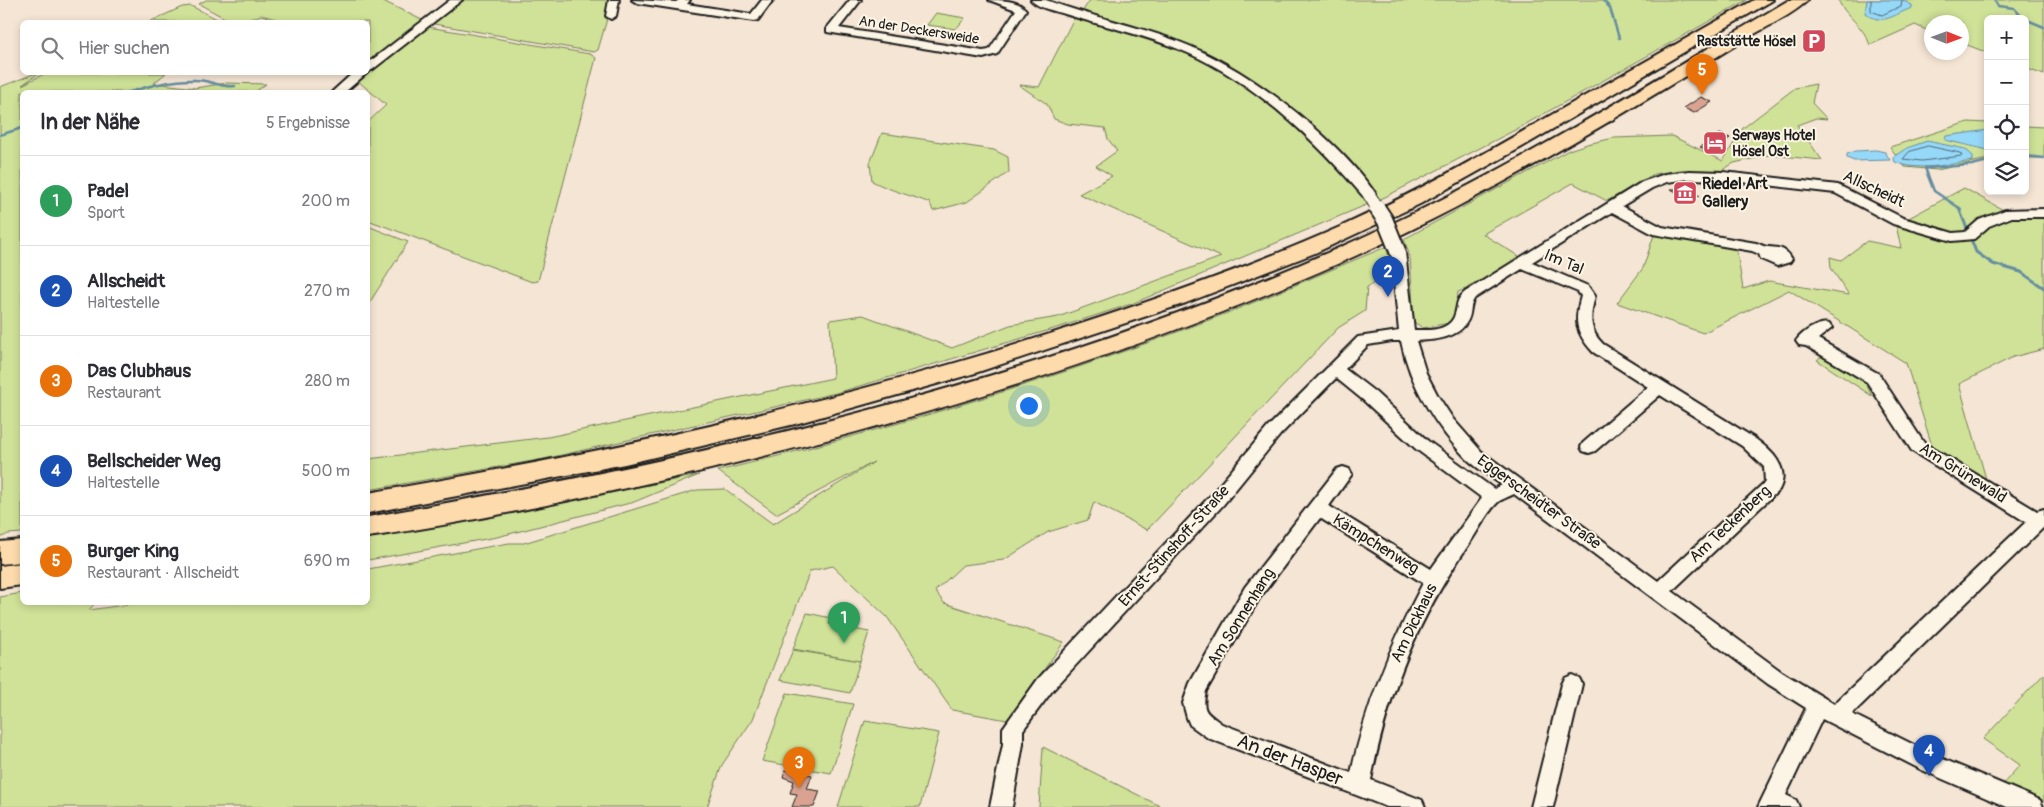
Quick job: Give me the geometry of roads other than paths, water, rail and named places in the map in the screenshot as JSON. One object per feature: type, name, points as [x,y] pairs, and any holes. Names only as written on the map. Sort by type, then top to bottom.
[{"type":"highway","points":[[370,504],[582,464],[805,413],[977,365],[1122,319],[1238,276],[1392,210],[1499,152],[1765,0]]},
{"type":"highway","points":[[370,527],[593,487],[753,449],[985,386],[1138,336],[1254,291],[1368,243],[1520,165],[1800,0]]},
{"type":"highway","points":[[1520,165],[1584,140]]},
{"type":"highway","points":[[0,553],[20,551]]},
{"type":"highway","points":[[0,577],[20,574]]},
{"type":"street","points":[[370,66],[456,0]]},
{"type":"street","points":[[611,16],[614,0]]},
{"type":"street","points":[[637,0],[682,3],[754,18],[768,0]]},
{"type":"street","name":"An der Deckersweide","points":[[856,0],[831,30],[983,55],[993,52],[1021,10],[1018,6],[994,0]]},
{"type":"street","name":"Eggerscheidter Straße","points":[[1036,0],[1185,48],[1227,68],[1248,82],[1323,144],[1348,169],[1368,193],[1385,220],[1398,252],[1407,336],[1413,360],[1435,407],[1455,435],[1475,456],[1514,487],[1660,591],[1775,678],[1827,711],[1929,763],[2032,807]]},
{"type":"street","points":[[340,90],[358,75]]},
{"type":"street","name":"Allscheidt","points":[[1407,336],[1434,335],[1451,330],[1461,319],[1464,302],[1470,295],[1523,264],[1612,206],[1648,185],[1665,178],[1689,175],[1723,176],[1838,189],[1898,221],[1944,235],[1969,236],[1984,223],[2010,214],[2044,214]]},
{"type":"street","points":[[1612,206],[1658,231],[1756,247],[1766,252]]},
{"type":"street","name":"Im Tal","points":[[1523,264],[1575,285],[1588,296]]},
{"type":"street","name":"Am Teckenberg","points":[[1588,296],[1582,318],[1583,329],[1588,339],[1598,348],[1761,451],[1774,469],[1776,478],[1773,485],[1660,591]]},
{"type":"street","name":"Am Grünewald","points":[[1824,328],[1806,340],[1873,378],[1918,447],[2042,519]]},
{"type":"street","name":"Ernst-Stinshoff-Straße","points":[[1001,807],[1013,744],[1013,728],[1039,693],[1217,500],[1274,431],[1350,353],[1363,341],[1383,337],[1407,336]]},
{"type":"street","name":"Eggerscheidter Straße","points":[[1335,370],[1356,383],[1399,425],[1442,460],[1470,477],[1492,497]]},
{"type":"street","points":[[1589,447],[1660,387]]},
{"type":"street","name":"Am Sonnenhang","points":[[1197,718],[1193,703],[1197,689],[1252,593],[1344,474]]},
{"type":"street","points":[[1492,497],[1514,487]]},
{"type":"street","name":"Am Dickhaus","points":[[1359,786],[1371,728],[1390,673],[1411,624],[1434,580],[1492,497]]},
{"type":"street","name":"Kämpchenweg","points":[[1317,507],[1434,580]]},
{"type":"street","points":[[1777,805],[1827,711],[2042,519]]},
{"type":"street","points":[[1542,807],[1572,684]]},
{"type":"street","name":"An der Hasper","points":[[1197,718],[1215,731],[1414,807]]},
{"type":"water","points":[[1867,0],[1902,0],[1912,5],[1912,8],[1889,18],[1877,19],[1865,13]]},
{"type":"water","points":[[1984,131],[1984,149],[1945,140],[1946,136]]},
{"type":"water","points":[[1927,141],[1965,149],[1973,156],[1973,161],[1923,167],[1895,162],[1893,157],[1907,148]]},
{"type":"water","points":[[1876,150],[1885,152],[1890,160],[1854,161],[1847,158],[1847,154],[1855,151]]},
{"type":"waterway","points":[[1603,0],[1610,8],[1619,38]]},
{"type":"waterway","points":[[1994,0],[1998,6],[2014,8],[2020,15]]},
{"type":"waterway","points":[[2029,21],[2044,27]]},
{"type":"waterway","points":[[136,90],[162,83],[187,80],[201,80],[225,86],[235,86]]},
{"type":"waterway","points":[[0,135],[20,129]]},
{"type":"waterway","points":[[2029,156],[2044,158]]},
{"type":"waterway","points":[[1961,209],[1934,191],[1925,168],[1972,165],[1984,162]]},
{"type":"waterway","points":[[1959,208],[1976,252],[1993,264],[2021,272],[2044,288]]},
{"type":"place","name":"Raststätte Hösel","points":[[1814,41]]},
{"type":"place","name":"Burger King","points":[[1702,95]]},
{"type":"place","name":"Serways Hotel Hösel Ost","points":[[1715,143]]},
{"type":"place","name":"Riedel Art Gallery","points":[[1685,193]]},
{"type":"place","name":"Allscheidt","points":[[1388,297]]},
{"type":"place","name":"Padel","points":[[844,643]]},
{"type":"place","name":"Bellscheider Weg","points":[[1929,776]]},
{"type":"place","name":"Das Clubhaus","points":[[799,788]]}]
